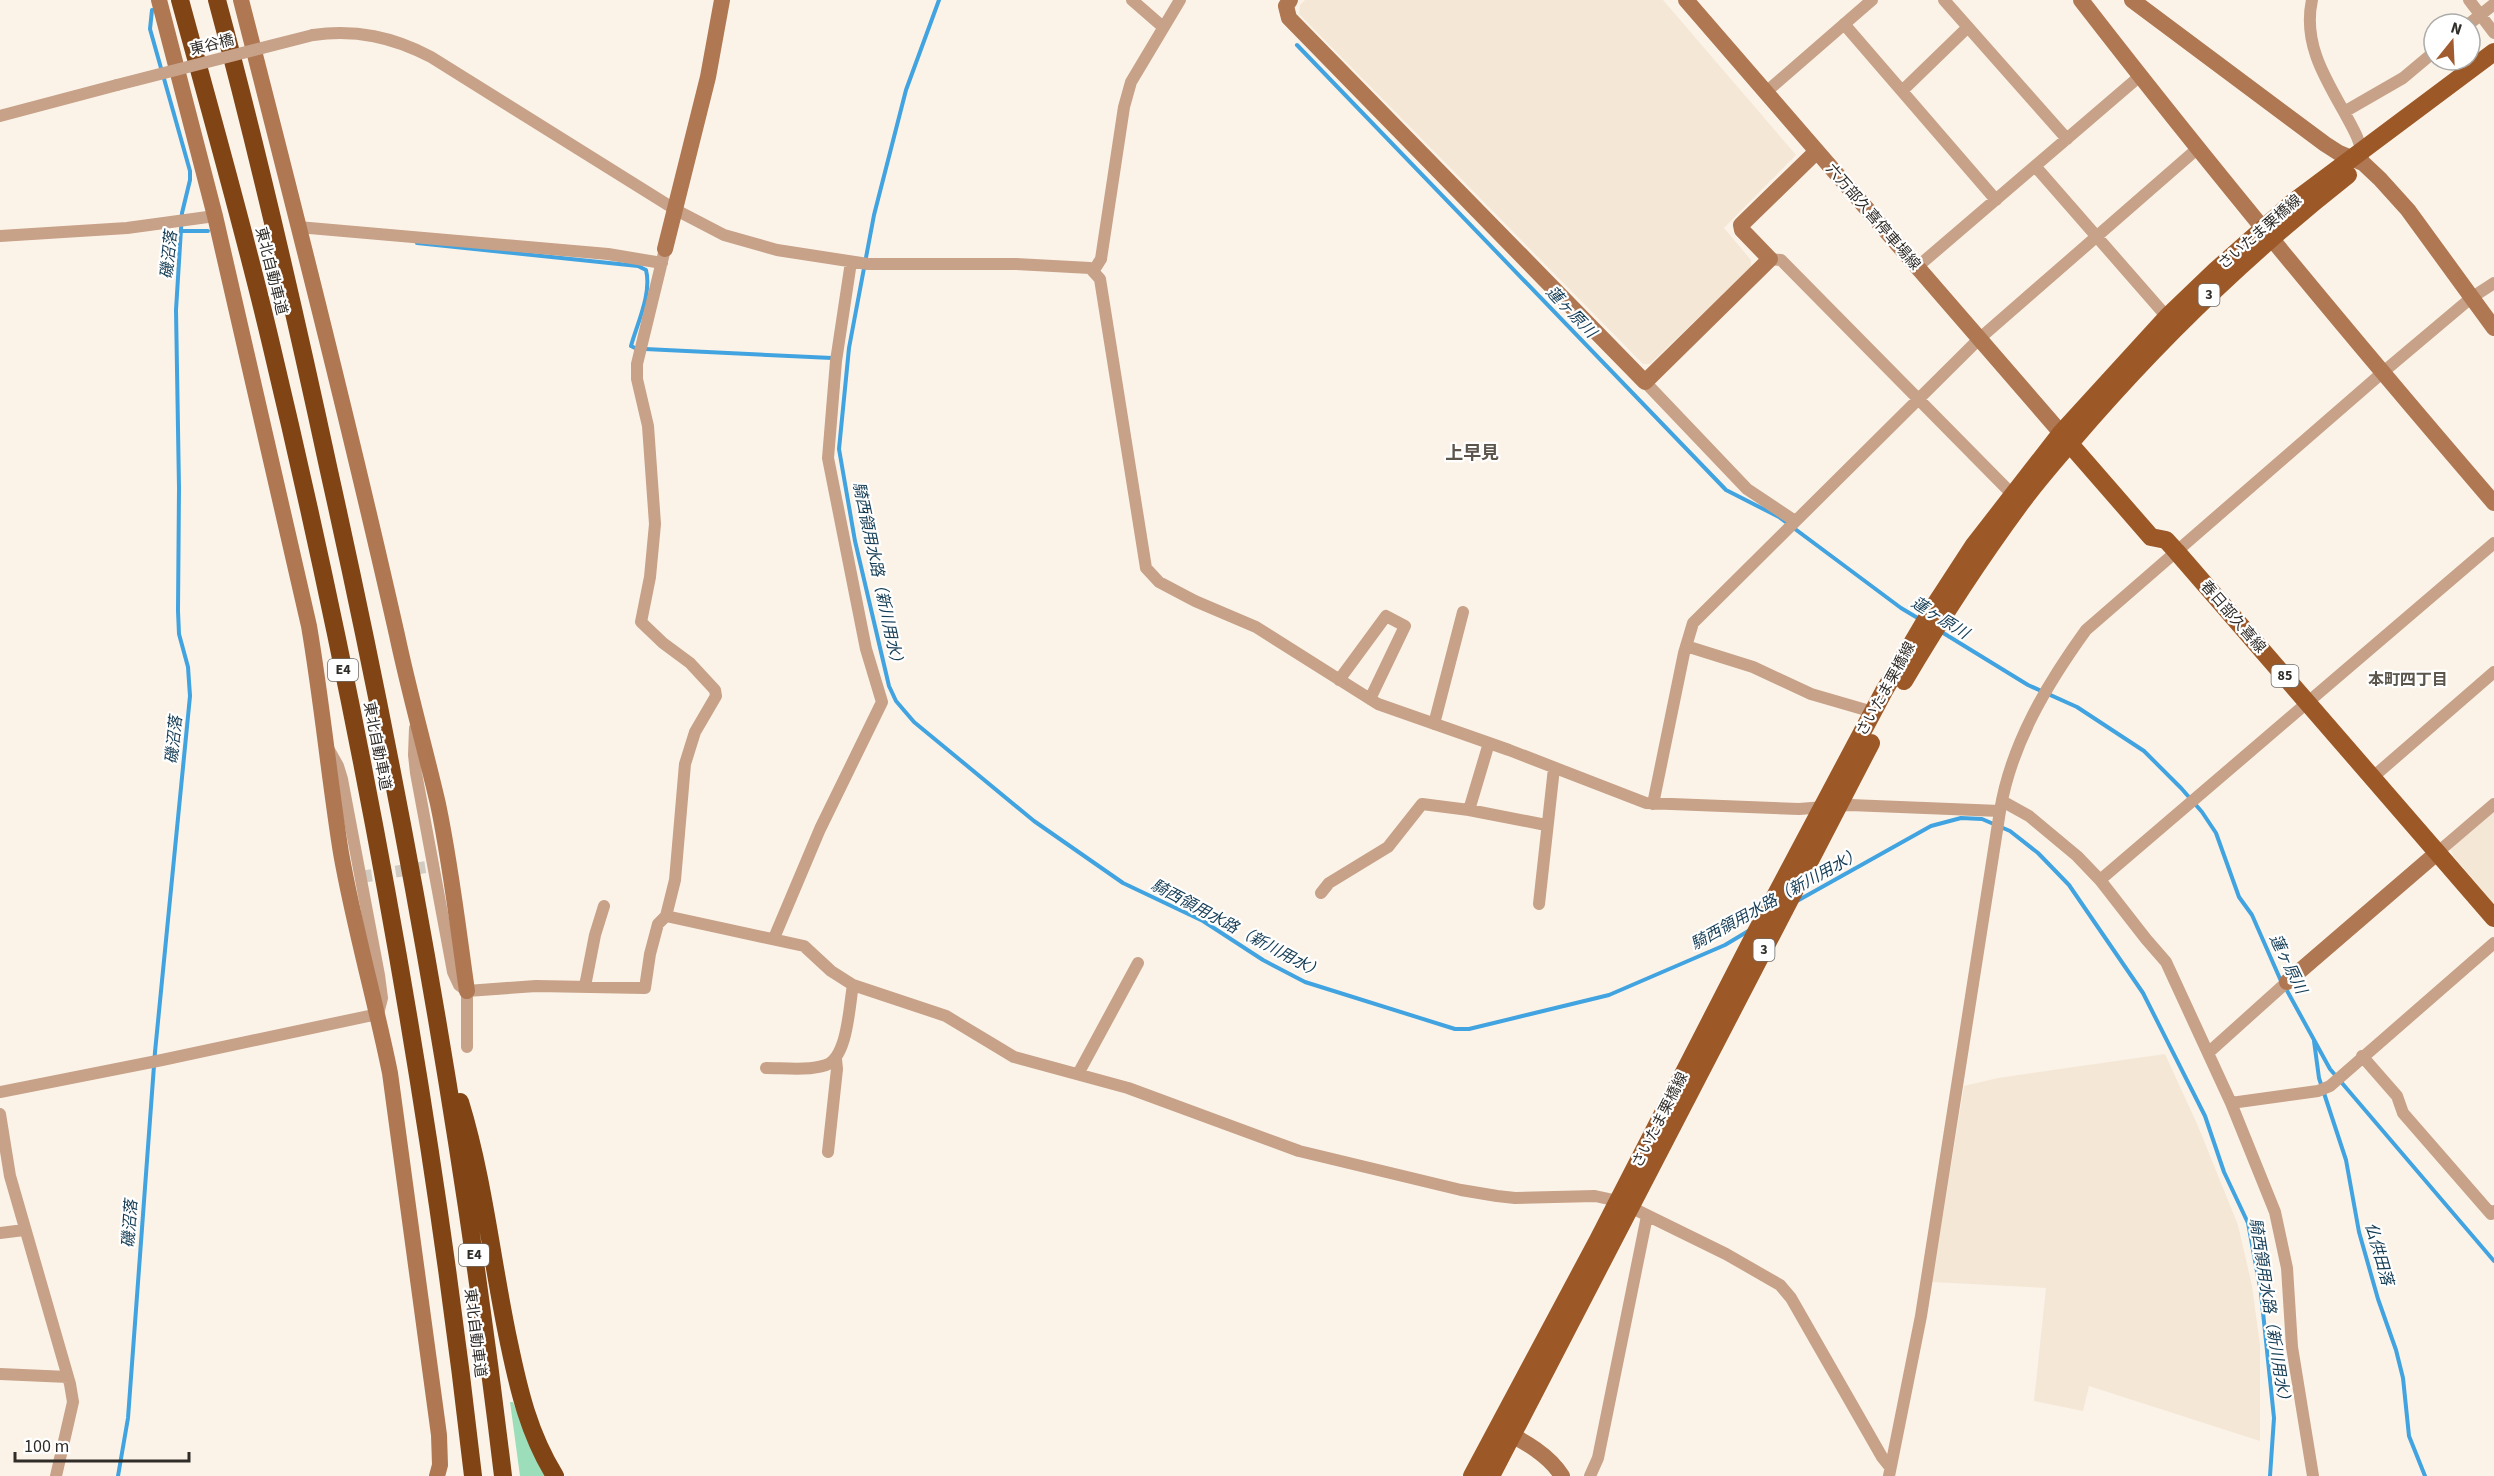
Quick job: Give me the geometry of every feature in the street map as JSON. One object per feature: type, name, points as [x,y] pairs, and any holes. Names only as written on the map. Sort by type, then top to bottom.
[{"type":"highway","name":"東北自動車道","points":[[180,0],[271,344],[349,698],[403,975],[426,1113],[474,1476]]},
{"type":"highway","name":"東北自動車道","points":[[217,0],[267,196],[343,533],[397,797],[440,1034],[484,1319],[503,1476]]},
{"type":"highway","points":[[440,1034],[470,1133],[497,1290],[519,1392],[533,1437],[555,1476]]},
{"type":"highway","points":[[459,1349],[457,1414],[464,1476]]},
{"type":"main road","name":"さいたま栗橋線","points":[[1829,807],[1942,619],[2021,502],[2066,439],[2167,317],[2359,158],[2494,52]]},
{"type":"main road","name":"さいたま栗橋線","points":[[2359,158],[2494,68]]},
{"type":"main road","name":"さいたま栗橋線","points":[[1491,1476],[1513,1436],[1624,1205],[1829,807],[1873,712],[1931,611],[1974,545],[2012,494],[2267,233]]},
{"type":"main road","name":"春日部久喜線","points":[[2066,439],[2151,537],[2166,540],[2494,918]]},
{"type":"main road","name":"さいたま栗橋線","points":[[1472,1476],[1497,1427],[1624,1205]]},
{"type":"street","points":[[159,0],[215,216],[309,626],[320,689],[342,856],[392,1083],[439,1435],[440,1465],[437,1476]]},
{"type":"street","points":[[241,0],[377,546],[440,817],[467,991],[468,1047]]},
{"type":"street","points":[[467,991],[536,986],[645,988],[650,954],[658,924],[666,916],[675,880],[685,764],[694,732],[716,696],[715,690],[690,663],[663,643],[641,622],[650,577],[655,524],[648,426],[637,379],[638,364],[708,77],[722,0]]},
{"type":"street","points":[[1132,0],[1164,27]]},
{"type":"street","points":[[1180,0],[1131,82],[1124,106],[1101,260],[1094,270],[1100,279],[1146,568],[1159,582],[1195,601],[1256,627],[1370,699],[1653,804],[1749,808],[2001,806],[2029,816],[2077,856],[2100,880],[2166,962],[2231,1103],[2275,1212],[2280,1234],[2287,1268],[2292,1347],[2313,1476]]},
{"type":"street","points":[[1290,0],[1286,6],[1289,18],[1747,489],[1795,521]]},
{"type":"street","name":"六万部久喜停車場線","points":[[1686,0],[2066,439]]},
{"type":"street","points":[[1944,0],[2067,139]]},
{"type":"street","points":[[2081,0],[2197,149],[2382,374],[2494,503]]},
{"type":"street","points":[[2132,0],[2325,144],[2359,158],[2408,210],[2494,328]]},
{"type":"street","points":[[2312,0],[2309,25],[2313,47],[2327,82],[2360,140],[2359,158]]},
{"type":"street","points":[[1766,92],[1867,2]]},
{"type":"street","points":[[2482,13],[2494,4]]},
{"type":"street","points":[[2482,18],[2494,33]]},
{"type":"street","points":[[1844,24],[1996,200]]},
{"type":"street","points":[[1902,91],[1968,27]]},
{"type":"street","name":"東谷橋","points":[[0,116],[313,35],[360,33],[414,48],[676,210],[724,235],[777,250],[859,263],[1071,266],[1094,270]]},
{"type":"street","points":[[2344,112],[2403,78],[2422,62]]},
{"type":"street","points":[[1916,268],[2140,76]]},
{"type":"street","points":[[1653,804],[1686,646],[1693,623],[1978,339],[2197,149]]},
{"type":"street","points":[[1816,151],[1741,225],[1742,230],[1770,259],[1781,260],[2012,494]]},
{"type":"street","points":[[2035,166],[2167,317]]},
{"type":"street","points":[[0,236],[67,233],[215,216]]},
{"type":"street","points":[[298,227],[608,254],[664,256]]},
{"type":"street","points":[[1645,382],[1770,259]]},
{"type":"street","points":[[774,938],[820,829],[882,702],[866,649],[828,458],[836,361],[859,263]]},
{"type":"street","points":[[1889,1471],[1921,1316],[2001,806],[2014,754],[2035,714],[2086,630],[2471,298],[2494,283]]},
{"type":"street","points":[[2100,880],[2494,543]]},
{"type":"street","points":[[1434,724],[1463,612]]},
{"type":"street","points":[[1339,680],[1386,616],[1404,626],[1370,699]]},
{"type":"street","points":[[1686,646],[1753,667],[1811,694],[1873,712]]},
{"type":"street","points":[[2373,777],[2494,672]]},
{"type":"street","points":[[1469,810],[1490,743]]},
{"type":"street","points":[[1539,904],[1554,768]]},
{"type":"street","points":[[1321,893],[1329,883],[1388,847],[1422,804],[1469,810],[1546,825]]},
{"type":"street","points":[[2208,1053],[2494,804]]},
{"type":"street","points":[[585,986],[595,934],[604,906]]},
{"type":"street","points":[[666,916],[774,938],[809,948],[831,971],[853,985],[946,1016],[1014,1057],[1169,1102],[1299,1151],[1414,1179],[1497,1196],[1515,1198],[1595,1196],[1624,1205],[1726,1254],[1780,1285],[1791,1298],[1889,1471]]},
{"type":"street","points":[[2231,1103],[2318,1091],[2341,1078],[2362,1056],[2494,943]]},
{"type":"street","points":[[1078,1074],[1138,963]]},
{"type":"street","points":[[828,1152],[837,1069],[836,1059],[843,1043],[853,985]]},
{"type":"street","points":[[0,1092],[378,1014]]},
{"type":"street","points":[[2362,1056],[2397,1096],[2403,1113],[2491,1214],[2494,1211]]},
{"type":"street","points":[[765,1068],[815,1067],[827,1065],[836,1059]]},
{"type":"street","points":[[0,1114],[10,1176],[68,1377],[73,1402],[56,1476]]},
{"type":"street","points":[[1590,1476],[1598,1458],[1647,1216]]},
{"type":"street","points":[[0,1233],[24,1230]]},
{"type":"street","points":[[0,1374],[68,1377]]},
{"type":"street","points":[[1497,1427],[1553,1463],[1562,1476]]},
{"type":"shaded area","points":[[1305,0],[1663,0],[1796,155],[1724,228],[1751,260],[1751,267],[1650,364],[1643,364],[1299,14],[1300,5]]},
{"type":"shaded area","points":[[2494,810],[2494,904],[2454,857],[2450,848]]},
{"type":"shaded area","points":[[2165,1054],[2198,1126],[2238,1225],[2252,1286],[2260,1345],[2260,1441],[2089,1386],[2083,1411],[2034,1401],[2046,1288],[1932,1282],[1964,1086],[1998,1078]]},
{"type":"green space","points":[[510,1402],[513,1402],[545,1476],[520,1476]]},
{"type":"waterway","name":"騎西領用水路（新川用水）","points":[[939,0],[906,90],[874,215],[849,348],[839,449],[855,541],[889,686],[896,701],[914,722],[1034,821],[1123,883],[1203,921],[1263,960],[1305,982],[1455,1029],[1469,1029],[1609,995],[1725,945],[1750,930]]},
{"type":"waterway","name":"磯沼落","points":[[118,1476],[128,1418],[155,1052],[190,696],[188,667],[179,634],[178,611],[179,488],[176,310],[182,213],[190,171],[150,29],[152,10]]},
{"type":"waterway","name":"蓮ヶ原川","points":[[1297,45],[1726,490],[1779,517],[1901,608],[1921,620]]},
{"type":"waterway","points":[[181,231],[208,231]]},
{"type":"waterway","points":[[417,243],[638,266],[646,270],[647,288],[631,346],[635,348]]},
{"type":"waterway","points":[[645,349],[832,358]]},
{"type":"waterway","name":"蓮ヶ原川","points":[[1940,631],[2028,685],[2077,707],[2144,751],[2181,788],[2202,812],[2216,833],[2239,897],[2252,915],[2281,981]]},
{"type":"waterway","name":"騎西領用水路（新川用水）","points":[[1797,901],[1931,826],[1961,818],[1982,819],[2010,831],[2038,853],[2069,885],[2143,993],[2205,1116],[2224,1172],[2248,1223],[2261,1293],[2274,1418],[2270,1476]]},
{"type":"waterway","name":"蓮ヶ原川","points":[[2285,987],[2330,1069],[2494,1261]]},
{"type":"waterway","name":"仏供田落","points":[[2314,1041],[2319,1078],[2346,1160],[2359,1232],[2403,1378],[2409,1436],[2425,1476]]},
{"type":"tunnel","points":[[360,877],[433,866]]},
{"type":"district","name":"上早見","points":[[1472,453]]},
{"type":"district","name":"本町四丁目","points":[[2408,680]]}]
